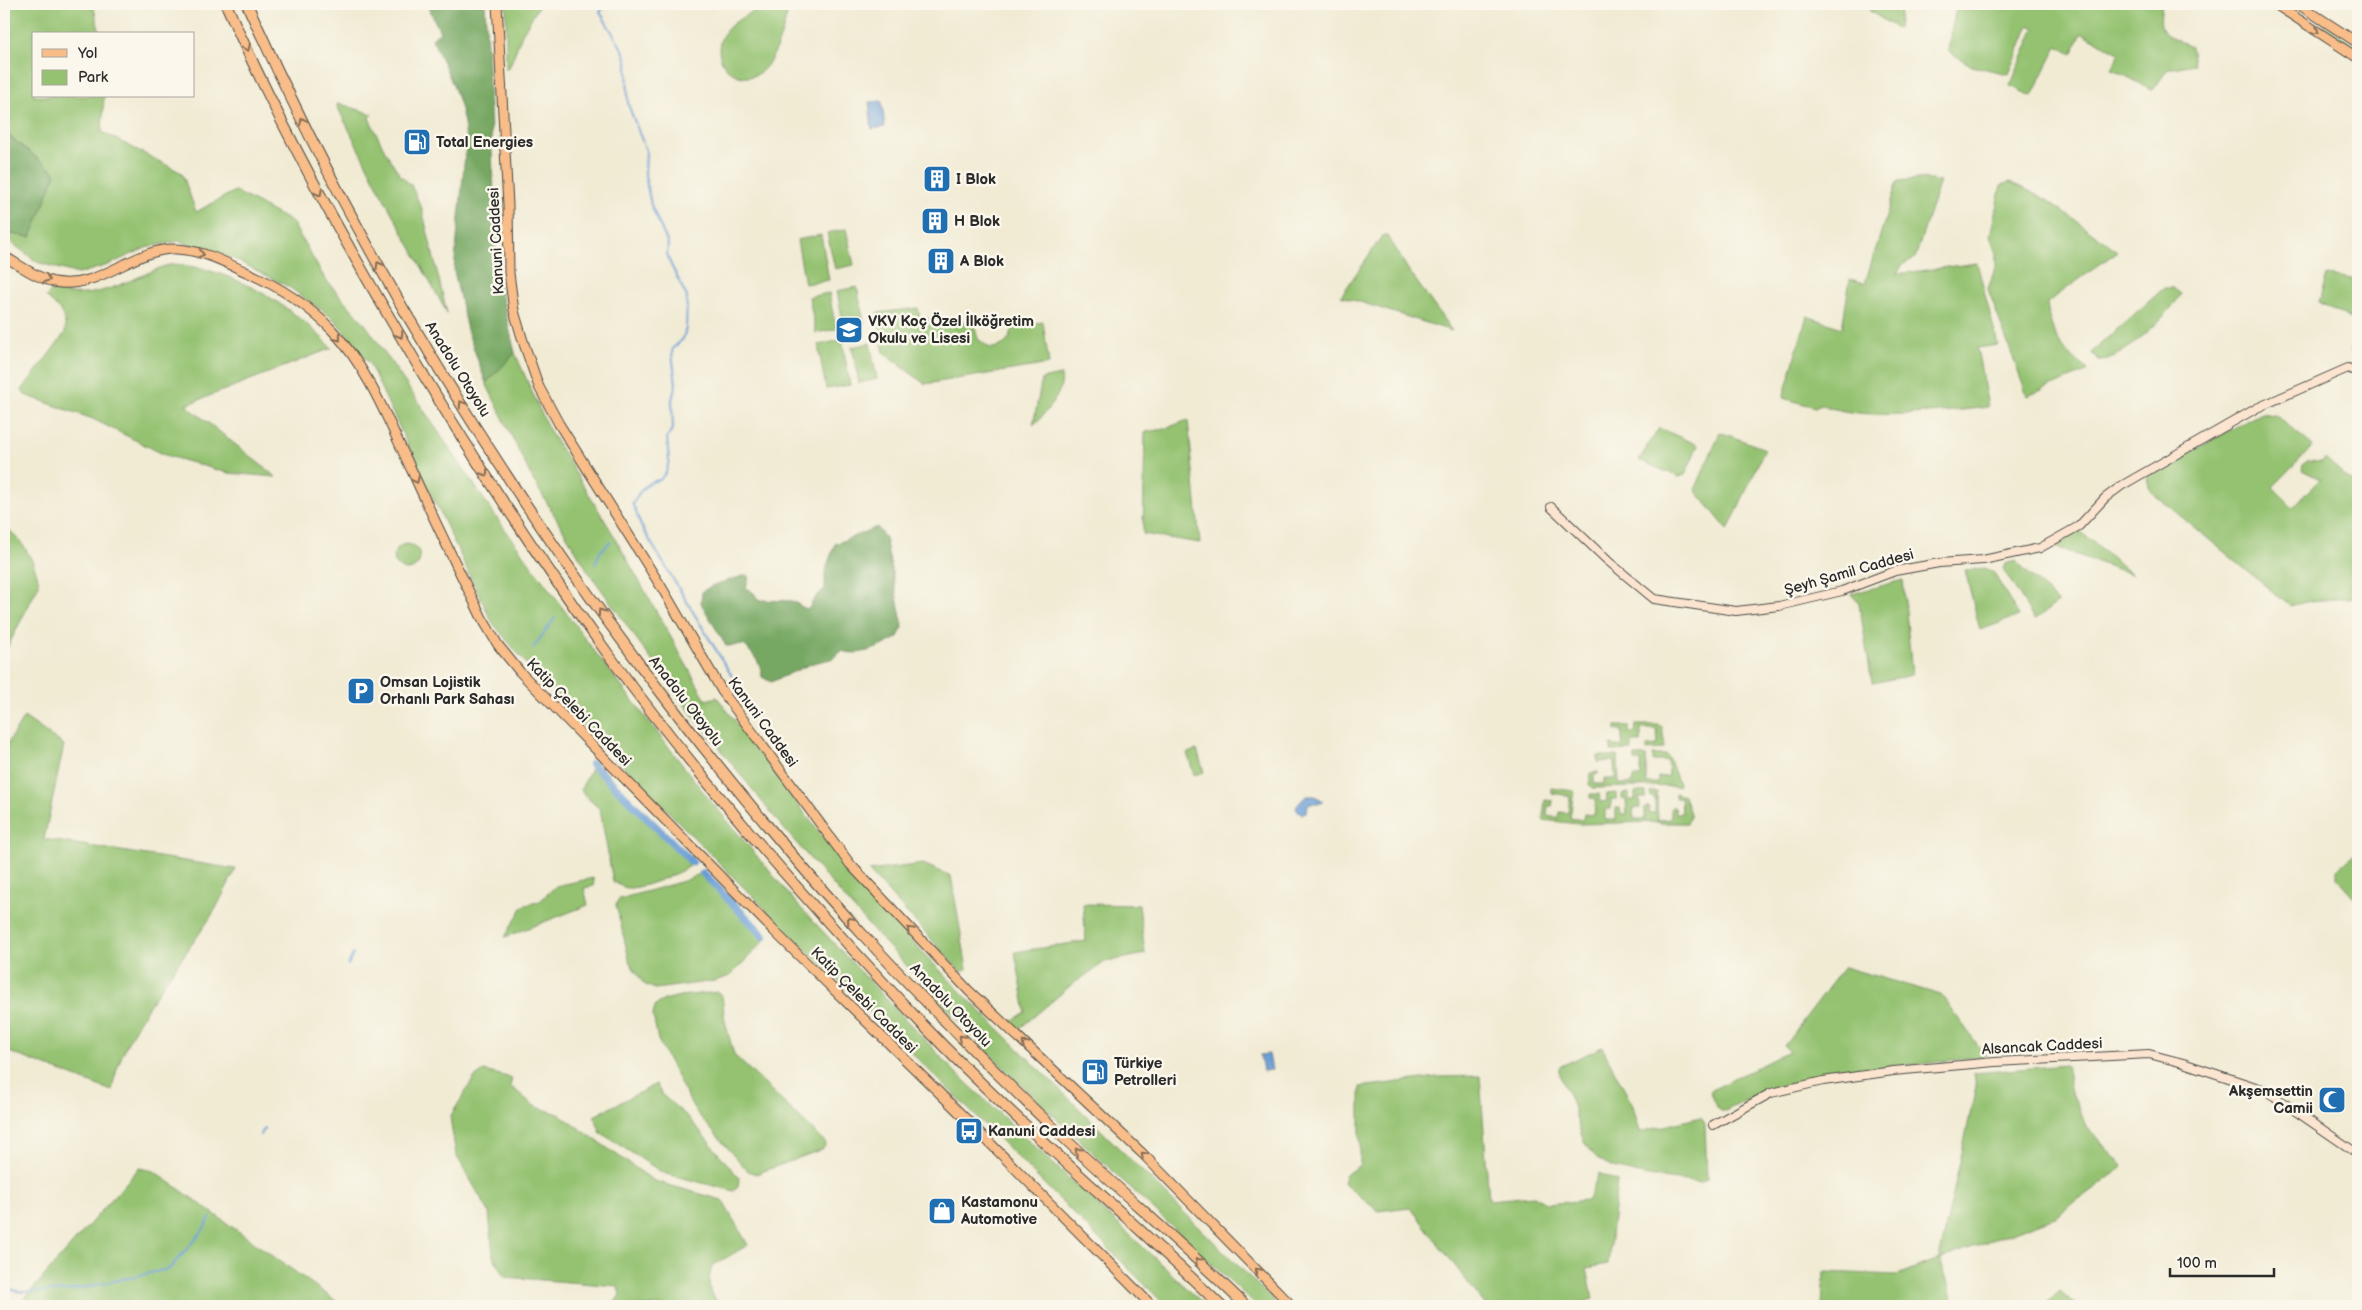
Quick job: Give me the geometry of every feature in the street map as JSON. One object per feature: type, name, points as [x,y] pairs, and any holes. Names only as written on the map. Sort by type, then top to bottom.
[{"type":"highway","points":[[226,4],[275,107],[337,228],[430,386],[525,535],[653,713],[782,870],[846,943],[928,1030],[1026,1127],[1221,1306]]},
{"type":"highway","name":"Anadolu Otoyolu","points":[[247,4],[332,179],[415,329],[494,455],[629,652],[745,801],[887,961],[1003,1080],[1246,1306]]},
{"type":"main road","name":"Kanuni Caddesi","points":[[497,4],[508,205],[509,273],[514,311],[523,342],[540,387],[559,424],[662,588],[722,691],[850,864],[969,991],[1144,1154],[1292,1306]]},
{"type":"main road","points":[[2276,4],[2358,58]]},
{"type":"main road","points":[[2298,4],[2358,43]]},
{"type":"main road","name":"Katip Çelebi Caddesi","points":[[4,256],[45,279],[61,283],[79,283],[97,278],[135,258],[153,252],[175,249],[198,252],[219,259],[277,287],[331,330],[366,377],[482,618],[498,645],[520,672],[779,936],[964,1117],[1152,1306]]},
{"type":"street","name":"Şeyh Şamil Caddesi","points":[[1551,507],[1608,561],[1654,599],[1736,611],[1779,606],[1842,591],[1895,571],[1938,563],[1983,560],[2044,546],[2079,526],[2105,498],[2128,482],[2177,456],[2257,408],[2348,368],[2358,373]]},
{"type":"street","name":"Alsancak Caddesi","points":[[1714,1125],[1771,1093],[1823,1081],[1893,1071],[1995,1062],[2149,1054],[2265,1090],[2358,1154]]},
{"type":"green space","points":[[4,4],[93,4],[100,32],[32,32],[32,98],[104,98],[102,132],[182,173],[196,212],[235,191],[292,222],[325,279],[366,325],[496,517],[595,652],[705,794],[797,904],[955,1072],[1206,1306],[1166,1306],[777,921],[621,764],[528,666],[492,622],[369,363],[335,320],[289,287],[234,259],[179,241],[148,247],[108,265],[78,274],[37,262],[4,237],[4,233],[31,237],[56,173],[4,132]]},
{"type":"green space","points":[[427,4],[485,4],[498,280],[515,353],[486,383],[467,330],[454,271],[466,144],[463,116],[455,90],[432,39],[440,32]]},
{"type":"green space","points":[[506,4],[540,4],[522,34],[510,66],[506,70]]},
{"type":"green space","points":[[766,4],[790,4],[776,49],[762,71],[753,76],[744,77],[736,75],[728,70],[720,54],[719,45],[723,35],[731,25]]},
{"type":"green space","points":[[1866,4],[1901,4],[1898,29],[1871,12]]},
{"type":"green space","points":[[1954,4],[2162,4],[2161,22],[2164,32],[2191,46],[2194,64],[2168,69],[2153,90],[2112,69],[2119,53],[2082,33],[2072,54],[2057,46],[2032,96],[2010,86],[2035,28],[2029,25],[2009,74],[1972,66],[1948,51],[1956,7]]},
{"type":"green space","points":[[2323,24],[2358,48],[2358,53],[2321,27]]},
{"type":"green space","points":[[338,103],[372,114],[369,118],[384,149],[400,175],[411,185],[422,209],[447,313],[381,193],[337,106]]},
{"type":"green space","points":[[4,132],[56,173],[31,237],[4,233]]},
{"type":"green space","points":[[1919,179],[1940,181],[1915,258],[1903,264],[1897,274],[1977,263],[1998,345],[1977,348],[1988,407],[1927,413],[1856,413],[1837,410],[1821,404],[1815,407],[1783,398],[1807,316],[1842,328],[1850,279],[1865,283],[1898,181]]},
{"type":"green space","points":[[2011,182],[2047,200],[2118,251],[2047,303],[2051,325],[2059,341],[2071,356],[2088,370],[2027,396],[1988,289],[1996,264],[1996,253],[1990,236],[2001,185]]},
{"type":"green space","points":[[846,229],[854,265],[835,269],[827,233]]},
{"type":"green space","points":[[821,235],[829,280],[805,284],[797,240]]},
{"type":"green space","points":[[1382,236],[1388,236],[1407,268],[1452,331],[1341,296]]},
{"type":"green space","points":[[174,264],[219,273],[260,292],[298,317],[332,348],[186,405],[276,477],[228,473],[165,455],[93,419],[25,395],[22,390],[65,333],[65,321],[61,312],[46,297],[53,289],[81,294],[96,292]]},
{"type":"green space","points":[[2327,275],[2358,280],[2358,316],[2355,321],[2319,302]]},
{"type":"green space","points":[[857,287],[864,323],[844,327],[837,291]]},
{"type":"green space","points":[[2164,288],[2173,288],[2181,294],[2167,313],[2132,345],[2119,354],[2099,361],[2092,353],[2095,349]]},
{"type":"green space","points":[[829,293],[836,329],[816,333],[809,297]]},
{"type":"green space","points":[[918,308],[920,319],[929,318],[930,326],[973,321],[978,339],[990,348],[999,347],[1009,339],[1012,326],[1043,322],[1049,364],[925,384],[884,353],[877,313]]},
{"type":"green space","points":[[2358,337],[2358,361],[2352,357],[2351,349]]},
{"type":"green space","points":[[842,340],[850,385],[826,389],[818,345]]},
{"type":"green space","points":[[870,343],[877,379],[859,383],[852,347]]},
{"type":"green space","points":[[515,353],[547,426],[610,529],[706,700],[717,697],[865,893],[962,993],[1279,1306],[1257,1306],[1014,1079],[870,927],[784,829],[673,690],[588,571],[532,478],[486,383]]},
{"type":"green space","points":[[1060,375],[1062,381],[1058,394],[1043,416],[1033,425],[1042,379]]},
{"type":"green space","points":[[2261,413],[2275,415],[2313,446],[2273,487],[2293,507],[2320,479],[2302,470],[2303,464],[2308,461],[2320,462],[2325,458],[2358,487],[2358,597],[2310,601],[2290,606],[2150,491],[2147,477],[2151,474]]},
{"type":"green space","points":[[1188,420],[1200,543],[1143,534],[1145,432],[1164,429]]},
{"type":"green space","points":[[1659,428],[1698,445],[1685,475],[1679,477],[1639,460]]},
{"type":"green space","points":[[1720,432],[1765,449],[1728,530],[1695,490]]},
{"type":"green space","points":[[4,526],[28,552],[35,568],[39,585],[4,654]]},
{"type":"green space","points":[[877,527],[885,538],[903,627],[898,637],[863,652],[849,653],[842,651],[831,659],[813,663],[771,682],[762,677],[759,664],[744,645],[726,646],[701,603],[702,592],[711,586],[746,575],[749,577],[746,588],[754,593],[758,600],[792,601],[808,610],[814,599],[825,588],[825,572],[835,544]]},
{"type":"green space","points":[[2080,531],[2132,574],[2055,547]]},
{"type":"green space","points":[[407,544],[416,548],[420,557],[416,566],[407,570],[398,566],[394,557],[398,548]]},
{"type":"green space","points":[[2015,561],[2058,602],[2035,620],[2003,569],[2005,564]]},
{"type":"green space","points":[[1985,568],[1993,572],[2019,616],[1980,630],[1965,570]]},
{"type":"green space","points":[[1903,580],[1912,675],[1872,683],[1859,603],[1851,594]]},
{"type":"green space","points":[[24,717],[64,745],[44,839],[236,869],[215,910],[154,997],[127,1044],[117,1068],[112,1091],[4,1050],[4,749]]},
{"type":"green space","points":[[1636,725],[1660,725],[1662,727],[1665,747],[1647,750],[1647,746],[1658,745],[1657,729],[1641,729],[1641,742],[1632,742],[1632,750],[1611,751],[1611,745],[1622,747],[1622,730],[1616,730],[1616,726],[1629,726],[1629,733],[1635,733]]},
{"type":"green space","points":[[1197,750],[1204,772],[1194,775],[1187,753]]},
{"type":"green space","points":[[1653,755],[1667,755],[1679,784],[1678,786],[1592,788],[1589,785],[1591,773],[1598,772],[1598,774],[1594,775],[1594,784],[1604,784],[1604,779],[1615,779],[1614,761],[1598,762],[1598,756],[1618,756],[1619,784],[1631,784],[1634,777],[1641,777],[1641,761],[1635,761],[1635,756],[1646,756],[1646,783],[1658,783],[1658,777],[1669,776],[1668,761],[1653,761]]},
{"type":"green space","points":[[595,761],[695,863],[672,875],[635,888],[626,888],[613,882],[600,809],[585,796],[581,789]]},
{"type":"green space","points":[[1552,788],[1574,791],[1570,818],[1583,820],[1584,814],[1594,815],[1596,799],[1590,798],[1590,794],[1599,794],[1600,802],[1607,801],[1606,794],[1617,793],[1617,799],[1611,799],[1611,809],[1605,810],[1605,820],[1616,820],[1616,808],[1620,808],[1621,814],[1627,814],[1626,799],[1622,799],[1622,794],[1629,793],[1629,800],[1635,800],[1635,792],[1646,792],[1646,798],[1639,798],[1640,808],[1633,809],[1634,819],[1645,819],[1645,807],[1649,807],[1649,813],[1655,813],[1655,798],[1651,797],[1650,792],[1657,792],[1658,822],[1579,824],[1543,820],[1545,800],[1553,801],[1552,806],[1548,806],[1547,816],[1558,818],[1559,812],[1568,813],[1570,796],[1552,793]]},
{"type":"green space","points":[[1675,793],[1684,796],[1691,817],[1687,823],[1659,823],[1659,820],[1671,819],[1671,807],[1675,807],[1676,813],[1682,813],[1681,798],[1675,798]]},
{"type":"green space","points":[[2358,851],[2358,902],[2337,878],[2337,869]]},
{"type":"green space","points":[[923,864],[951,876],[967,969],[961,972],[869,871]]},
{"type":"green space","points":[[704,872],[768,935],[730,976],[715,981],[655,989],[644,984],[630,963],[616,905],[619,899],[684,881]]},
{"type":"green space","points":[[593,878],[594,886],[584,888],[588,905],[505,937],[523,906],[540,901],[556,886]]},
{"type":"green space","points":[[1083,904],[1139,905],[1145,954],[1105,962],[1070,986],[1018,1030],[1011,1021],[1026,1012],[1015,952],[1086,941]]},
{"type":"green space","points":[[1844,967],[1941,995],[1986,1056],[1823,1076],[1769,1089],[1725,1111],[1718,1109],[1710,1091],[1789,1051],[1784,1046]]},
{"type":"green space","points":[[718,992],[722,996],[725,1021],[734,1055],[826,1143],[823,1149],[756,1174],[748,1171],[695,1111],[658,1040],[653,1015],[655,1006],[664,1000],[680,996]]},
{"type":"green space","points":[[1602,1047],[1633,1106],[1640,1132],[1701,1117],[1705,1124],[1707,1179],[1700,1183],[1626,1171],[1600,1160],[1587,1147],[1581,1135],[1572,1102],[1560,1075],[1559,1067]]},
{"type":"green space","points":[[2066,1065],[2072,1093],[2088,1128],[2123,1167],[2055,1217],[1940,1259],[1955,1306],[1822,1306],[1824,1272],[1897,1275],[1939,1259],[1976,1087],[1974,1073]]},
{"type":"green space","points":[[484,1071],[512,1078],[510,1086],[536,1107],[559,1114],[654,1181],[722,1200],[748,1245],[712,1266],[710,1290],[719,1303],[710,1306],[612,1306],[620,1295],[618,1286],[506,1277],[493,1256],[489,1212],[456,1155],[450,1117],[474,1078]]},
{"type":"green space","points":[[1480,1076],[1489,1200],[1534,1196],[1547,1204],[1588,1200],[1599,1173],[1617,1181],[1608,1264],[1587,1268],[1593,1299],[1569,1306],[1486,1306],[1410,1207],[1378,1211],[1343,1183],[1345,1175],[1360,1165],[1360,1087],[1437,1077]]},
{"type":"green space","points":[[656,1084],[662,1095],[688,1117],[739,1178],[738,1187],[734,1191],[663,1173],[601,1133],[594,1116]]},
{"type":"green space","points":[[139,1168],[154,1171],[343,1306],[18,1306]]},
{"type":"green space","points":[[2060,1291],[2077,1306],[2044,1306]]},
{"type":"green space","points":[[2358,1297],[2358,1306],[2334,1306]]},
{"type":"water","points":[[882,101],[885,127],[872,129],[869,102]]},
{"type":"water","points":[[1306,796],[1315,796],[1322,800],[1322,803],[1309,803],[1306,812],[1302,814],[1296,809],[1297,805]]},
{"type":"water","points":[[1269,1054],[1272,1070],[1263,1071],[1260,1055]]},
{"type":"waterway","points":[[607,4],[600,12],[624,52],[627,61],[628,104],[646,151],[645,175],[651,205],[668,244],[667,254],[671,265],[687,297],[686,328],[683,339],[673,348],[672,353],[676,384],[672,400],[673,429],[667,437],[669,461],[666,472],[660,480],[646,485],[632,505]]},
{"type":"waterway","points":[[633,504],[641,526],[753,711]]},
{"type":"waterway","points":[[595,564],[600,552],[610,542]]},
{"type":"waterway","points":[[533,648],[555,618]]},
{"type":"waterway","points":[[592,764],[692,862]]},
{"type":"waterway","points":[[703,873],[764,936]]},
{"type":"waterway","points":[[348,965],[353,954]]},
{"type":"waterway","points":[[260,1135],[265,1128]]},
{"type":"waterway","points":[[4,1287],[20,1292],[68,1291],[169,1269],[201,1233],[210,1218]]},
{"type":"waterway","points":[[4,1253],[6,1265],[4,1267]]},
{"type":"place","name":"Total Energies","points":[[417,142]]},
{"type":"place","name":"I Blok","points":[[937,179]]},
{"type":"place","name":"H Blok","points":[[935,221]]},
{"type":"place","name":"A Blok","points":[[941,261]]},
{"type":"place","name":"VKV Koç Özel İlköğretim Okulu ve Lisesi","points":[[849,330]]},
{"type":"place","name":"Omsan Lojistik Orhanlı Park Sahası","points":[[361,691]]},
{"type":"place","name":"Türkiye Petrolleri","points":[[1095,1072]]},
{"type":"place","name":"Akşemsettin Camii","points":[[2332,1100]]},
{"type":"place","name":"Kanuni Caddesi","points":[[969,1131]]},
{"type":"place","name":"Kastamonu Automotive","points":[[942,1211]]}]
